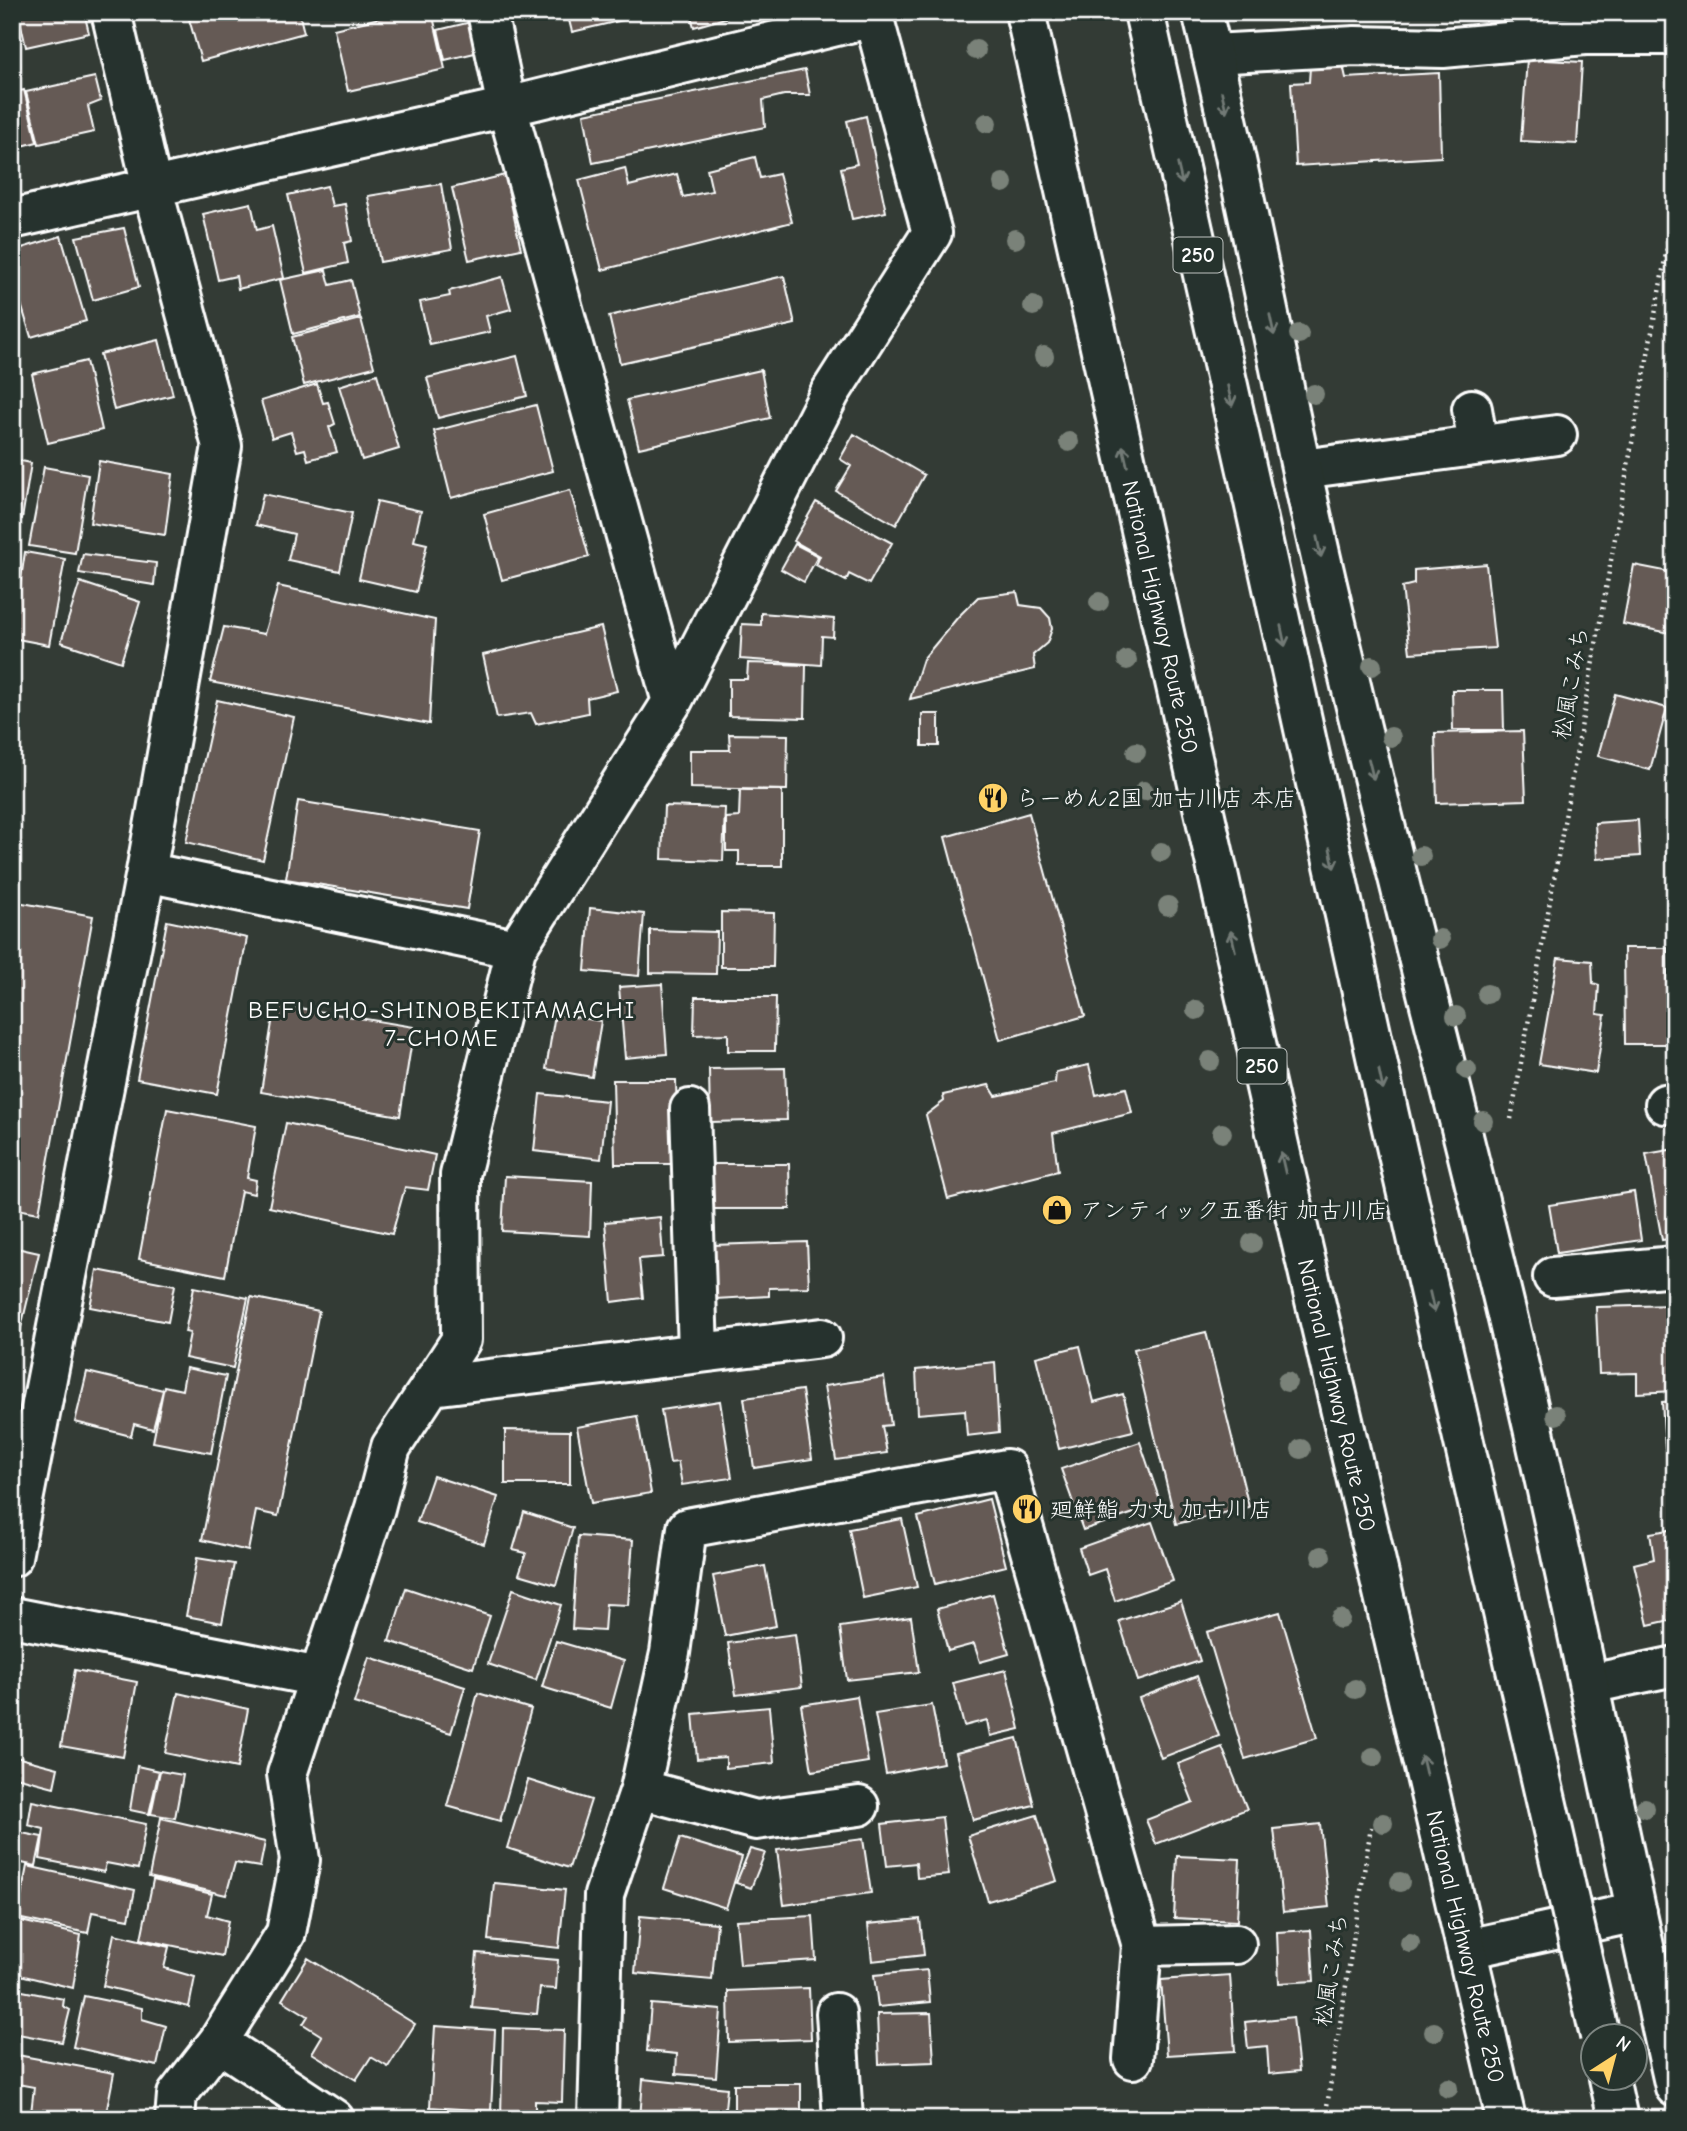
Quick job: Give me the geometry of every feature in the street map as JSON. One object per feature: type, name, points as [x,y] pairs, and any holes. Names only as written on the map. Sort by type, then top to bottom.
[{"type":"main road","points":[[12,1557],[146,872],[222,446],[152,187],[111,12]]},
{"type":"main road","points":[[487,12],[507,107],[672,702]]},
{"type":"main road","name":"National Highway Route 250","points":[[1025,12],[1282,1159],[1506,2119]]},
{"type":"main road","name":"250","points":[[1144,12],[1392,1128],[1597,2022]]},
{"type":"main road","points":[[1202,12],[1328,593],[1418,967],[1500,1284],[1590,1684],[1675,2087]]},
{"type":"main road","points":[[12,219],[507,107],[873,14],[932,233],[830,393],[672,702],[516,948],[460,1175],[461,1340],[391,1447],[375,1508],[287,1774],[300,1860],[286,1933],[218,2042],[177,2095],[174,2119]]},
{"type":"main road","points":[[1212,54],[1355,46],[1443,48],[1584,34],[1675,35]]},
{"type":"main road","points":[[1302,469],[1475,427],[1557,435]]},
{"type":"main road","points":[[146,872],[516,948]]},
{"type":"main road","points":[[690,1109],[698,1352]]},
{"type":"main road","points":[[1553,1277],[1675,1266]]},
{"type":"main road","points":[[432,1386],[822,1338]]},
{"type":"main road","points":[[598,2119],[604,1895],[640,1789],[670,1653],[687,1528],[1007,1469],[1142,1946],[1133,2059]]},
{"type":"main road","points":[[12,1617],[319,1677]]},
{"type":"main road","points":[[1590,1684],[1675,1666]]},
{"type":"main road","points":[[640,1789],[756,1820],[859,1806]]},
{"type":"main road","points":[[1467,1949],[1637,1912]]},
{"type":"main road","points":[[1142,1946],[1236,1944]]},
{"type":"main road","points":[[836,2013],[843,2119]]},
{"type":"main road","points":[[218,2042],[334,2119]]},
{"type":"main road","points":[[1612,2092],[1618,2119]]},
{"type":"path","name":"松風こみち","points":[[1509,1128],[1675,204]]},
{"type":"path","name":"松風こみち","points":[[1325,2119],[1371,1827]]},
{"type":"building","points":[[18,12],[84,12],[89,33],[26,47]]},
{"type":"building","points":[[187,12],[299,12],[304,33],[201,61]]},
{"type":"building","points":[[404,12],[432,12],[445,69],[348,91],[334,29]]},
{"type":"building","points":[[567,12],[657,12],[572,32]]},
{"type":"building","points":[[690,12],[746,12],[694,27]]},
{"type":"building","points":[[1284,12],[1326,12],[1287,22]]},
{"type":"building","points":[[471,22],[479,52],[445,60],[438,30]]},
{"type":"building","points":[[12,42],[16,42],[20,66],[12,69]]},
{"type":"building","points":[[1527,59],[1582,62],[1577,144],[1521,141]]},
{"type":"building","points":[[1343,65],[1346,78],[1439,73],[1441,157],[1296,166],[1291,83],[1309,82],[1310,67]]},
{"type":"building","points":[[805,70],[810,95],[784,95],[763,100],[765,127],[593,163],[584,114]]},
{"type":"building","points":[[95,77],[101,101],[88,106],[94,132],[39,144],[26,92]]},
{"type":"building","points":[[24,90],[37,142],[15,148],[21,169],[12,172],[12,93]]},
{"type":"building","points":[[866,116],[886,212],[852,219],[841,168],[857,164],[847,121]]},
{"type":"building","points":[[755,157],[760,178],[779,174],[792,222],[602,270],[579,180],[625,168],[629,186],[677,174],[683,197],[712,191],[707,169]]},
{"type":"building","points":[[505,175],[521,249],[469,260],[452,188]]},
{"type":"building","points":[[441,184],[452,249],[380,262],[368,196]]},
{"type":"building","points":[[327,186],[332,206],[345,204],[352,241],[344,243],[348,263],[306,273],[288,195]]},
{"type":"building","points":[[251,203],[257,230],[272,226],[284,278],[238,289],[236,276],[218,280],[203,214]]},
{"type":"building","points":[[124,228],[139,287],[93,300],[76,237]]},
{"type":"building","points":[[61,236],[86,321],[31,337],[12,274],[12,251]]},
{"type":"building","points":[[326,270],[330,285],[351,280],[360,317],[293,334],[280,280]]},
{"type":"building","points":[[784,276],[795,324],[620,363],[609,316]]},
{"type":"building","points":[[502,277],[511,309],[486,316],[490,332],[430,345],[420,302],[450,296],[449,291]]},
{"type":"building","points":[[361,319],[374,367],[304,385],[292,337]]},
{"type":"building","points":[[159,340],[173,395],[114,410],[100,354]]},
{"type":"building","points":[[517,356],[527,396],[438,418],[427,378]]},
{"type":"building","points":[[86,361],[102,430],[48,443],[32,374]]},
{"type":"building","points":[[761,370],[770,418],[639,448],[627,400]]},
{"type":"building","points":[[377,374],[399,449],[362,460],[339,386]]},
{"type":"building","points":[[317,384],[323,403],[328,402],[335,424],[329,427],[337,452],[308,460],[305,449],[297,451],[291,432],[272,438],[261,401]]},
{"type":"building","points":[[536,405],[553,471],[451,498],[434,431]]},
{"type":"building","points":[[854,434],[924,475],[896,525],[836,491],[851,466],[840,459]]},
{"type":"building","points":[[12,459],[31,463],[22,519],[12,517]]},
{"type":"building","points":[[99,461],[173,474],[165,535],[90,523]]},
{"type":"building","points":[[44,467],[88,475],[75,553],[29,546]]},
{"type":"building","points":[[570,490],[589,557],[502,580],[484,514]]},
{"type":"building","points":[[263,494],[352,513],[340,571],[288,560],[294,534],[256,525]]},
{"type":"building","points":[[377,501],[421,511],[414,541],[427,544],[416,592],[359,579]]},
{"type":"building","points":[[816,502],[892,543],[869,584],[849,574],[846,581],[816,565],[820,556],[794,541]]},
{"type":"building","points":[[795,544],[818,556],[804,582],[781,569]]},
{"type":"building","points":[[25,552],[65,559],[49,645],[12,638]]},
{"type":"building","points":[[83,554],[156,563],[154,585],[79,573]]},
{"type":"building","points":[[1486,564],[1495,648],[1410,653],[1402,587],[1414,584],[1414,570]]},
{"type":"building","points":[[1634,565],[1675,573],[1675,634],[1623,624]]},
{"type":"building","points":[[80,582],[140,602],[121,662],[61,642]]},
{"type":"building","points":[[278,586],[435,620],[429,724],[210,682],[224,627],[264,634]]},
{"type":"building","points":[[1017,592],[1020,605],[1041,608],[1050,618],[1052,629],[1047,643],[1033,655],[1035,669],[910,699],[923,659],[978,597]]},
{"type":"building","points":[[761,613],[834,619],[833,637],[822,636],[821,665],[740,659],[742,624],[761,625]]},
{"type":"building","points":[[601,627],[617,691],[587,698],[588,713],[536,724],[531,713],[497,718],[483,655]]},
{"type":"building","points":[[748,663],[806,665],[805,718],[729,716],[729,679],[747,679]]},
{"type":"building","points":[[1452,690],[1503,690],[1504,730],[1453,730]]},
{"type":"building","points":[[1615,694],[1667,708],[1650,770],[1598,756]]},
{"type":"building","points":[[217,700],[294,717],[263,860],[186,842]]},
{"type":"building","points":[[922,714],[939,714],[939,746],[922,746]]},
{"type":"building","points":[[1523,731],[1526,800],[1437,803],[1435,733]]},
{"type":"building","points":[[729,734],[788,735],[787,790],[690,788],[690,750],[730,750]]},
{"type":"building","points":[[740,790],[782,790],[782,866],[739,866],[739,851],[726,851],[726,818],[739,817]]},
{"type":"building","points":[[298,801],[480,831],[467,909],[286,879]]},
{"type":"building","points":[[664,806],[725,808],[723,861],[662,859]]},
{"type":"building","points":[[1029,813],[1085,1016],[1000,1040],[945,837]]},
{"type":"building","points":[[1638,820],[1640,856],[1597,859],[1595,823]]},
{"type":"building","points":[[12,901],[93,916],[39,1213],[12,1208]]},
{"type":"building","points":[[590,908],[644,914],[639,976],[585,971]]},
{"type":"building","points":[[721,912],[774,913],[773,967],[721,967]]},
{"type":"building","points":[[167,921],[247,938],[217,1094],[137,1079]]},
{"type":"building","points":[[650,930],[717,932],[716,974],[650,973]]},
{"type":"building","points":[[1624,948],[1667,948],[1668,1044],[1625,1044]]},
{"type":"building","points":[[1558,958],[1592,961],[1593,983],[1599,985],[1597,1014],[1605,1015],[1596,1073],[1539,1064]]},
{"type":"building","points":[[662,984],[667,1054],[625,1058],[619,987]]},
{"type":"building","points":[[695,997],[776,997],[775,1051],[728,1051],[728,1034],[694,1035]]},
{"type":"building","points":[[275,1004],[414,1027],[400,1116],[261,1092]]},
{"type":"building","points":[[555,1014],[601,1021],[592,1077],[546,1069]]},
{"type":"building","points":[[1089,1065],[1096,1095],[1126,1088],[1132,1113],[1053,1133],[1058,1171],[948,1199],[926,1115],[944,1101],[943,1095],[989,1085],[996,1096],[1055,1083],[1056,1072]]},
{"type":"building","points":[[785,1068],[787,1120],[710,1122],[709,1069]]},
{"type":"building","points":[[613,1080],[676,1080],[678,1164],[615,1164]]},
{"type":"building","points":[[540,1094],[607,1101],[601,1159],[534,1151]]},
{"type":"building","points":[[167,1109],[256,1126],[247,1178],[256,1180],[254,1194],[241,1191],[225,1276],[139,1259]]},
{"type":"building","points":[[286,1123],[435,1155],[428,1190],[405,1187],[392,1234],[269,1207]]},
{"type":"building","points":[[1675,1149],[1675,1238],[1662,1240],[1646,1154]]},
{"type":"building","points":[[712,1164],[789,1164],[790,1209],[712,1209]]},
{"type":"building","points":[[505,1176],[592,1181],[590,1236],[502,1231]]},
{"type":"building","points":[[1634,1192],[1641,1240],[1557,1253],[1549,1205]]},
{"type":"building","points":[[660,1217],[663,1257],[639,1259],[643,1298],[612,1302],[605,1222]]},
{"type":"building","points":[[807,1242],[809,1287],[769,1288],[769,1296],[715,1299],[712,1245]]},
{"type":"building","points":[[12,1247],[39,1253],[19,1336],[12,1335]]},
{"type":"building","points":[[97,1270],[175,1285],[168,1322],[90,1307]]},
{"type":"building","points":[[194,1287],[248,1298],[233,1368],[185,1358],[190,1333],[185,1332]]},
{"type":"building","points":[[251,1297],[319,1311],[278,1516],[256,1511],[248,1551],[202,1540]]},
{"type":"building","points":[[1675,1305],[1675,1391],[1637,1393],[1637,1373],[1599,1374],[1596,1307]]},
{"type":"building","points":[[1206,1332],[1249,1507],[1176,1524],[1134,1349]]},
{"type":"building","points":[[1080,1346],[1094,1402],[1123,1394],[1133,1431],[1059,1449],[1036,1357]]},
{"type":"building","points":[[995,1362],[999,1432],[967,1436],[965,1410],[918,1414],[916,1370]]},
{"type":"building","points":[[186,1368],[226,1376],[211,1453],[153,1442],[164,1386],[182,1390]]},
{"type":"building","points":[[87,1372],[163,1390],[153,1429],[134,1424],[131,1436],[75,1422]]},
{"type":"building","points":[[884,1377],[891,1425],[882,1426],[887,1453],[836,1460],[824,1386]]},
{"type":"building","points":[[802,1390],[812,1459],[754,1468],[744,1398]]},
{"type":"building","points":[[720,1401],[732,1478],[682,1485],[678,1462],[670,1463],[661,1410]]},
{"type":"building","points":[[1675,1401],[1675,1448],[1665,1448],[1662,1402]]},
{"type":"building","points":[[637,1416],[651,1493],[591,1503],[577,1427]]},
{"type":"building","points":[[505,1430],[570,1431],[570,1484],[505,1484]]},
{"type":"building","points":[[1140,1442],[1161,1504],[1083,1530],[1061,1469]]},
{"type":"building","points":[[433,1476],[498,1497],[484,1544],[417,1522]]},
{"type":"building","points":[[989,1499],[1006,1566],[935,1584],[918,1517]]},
{"type":"building","points":[[524,1512],[573,1528],[556,1585],[519,1574],[526,1553],[513,1550]]},
{"type":"building","points":[[902,1519],[917,1587],[863,1598],[849,1529]]},
{"type":"building","points":[[1152,1522],[1173,1581],[1115,1601],[1105,1569],[1088,1575],[1079,1548]]},
{"type":"building","points":[[1675,1529],[1675,1619],[1648,1625],[1634,1564],[1654,1559],[1650,1533]]},
{"type":"building","points":[[578,1536],[633,1540],[628,1605],[606,1604],[604,1631],[572,1629]]},
{"type":"building","points":[[197,1558],[234,1564],[222,1623],[186,1616]]},
{"type":"building","points":[[765,1566],[776,1626],[725,1636],[713,1576]]},
{"type":"building","points":[[406,1588],[490,1616],[473,1668],[389,1641]]},
{"type":"building","points":[[513,1589],[561,1605],[536,1680],[488,1664]]},
{"type":"building","points":[[993,1594],[1009,1654],[980,1662],[974,1644],[948,1651],[937,1609]]},
{"type":"building","points":[[1181,1601],[1200,1661],[1138,1681],[1119,1621]]},
{"type":"building","points":[[1280,1612],[1317,1738],[1245,1759],[1207,1632]]},
{"type":"building","points":[[911,1617],[919,1672],[847,1680],[840,1627]]},
{"type":"building","points":[[795,1634],[802,1687],[736,1695],[728,1643]]},
{"type":"building","points":[[556,1641],[624,1661],[611,1708],[542,1687]]},
{"type":"building","points":[[369,1657],[465,1687],[451,1733],[354,1703]]},
{"type":"building","points":[[75,1670],[137,1682],[123,1757],[61,1746]]},
{"type":"building","points":[[1006,1670],[1020,1729],[990,1736],[987,1720],[964,1726],[953,1683]]},
{"type":"building","points":[[1197,1676],[1219,1736],[1161,1758],[1139,1698]]},
{"type":"building","points":[[178,1693],[248,1709],[237,1768],[165,1753]]},
{"type":"building","points":[[478,1693],[531,1709],[500,1821],[447,1806]]},
{"type":"building","points":[[857,1696],[868,1762],[812,1771],[801,1705]]},
{"type":"building","points":[[932,1705],[943,1763],[886,1774],[875,1714]]},
{"type":"building","points":[[769,1707],[774,1763],[726,1768],[726,1757],[697,1759],[693,1714]]},
{"type":"building","points":[[1017,1738],[1034,1805],[973,1820],[956,1753]]},
{"type":"building","points":[[1222,1747],[1247,1809],[1156,1844],[1146,1820],[1193,1802],[1178,1764]]},
{"type":"building","points":[[12,1756],[58,1768],[54,1787],[12,1776]]},
{"type":"building","points":[[137,1766],[159,1771],[149,1814],[130,1810]]},
{"type":"building","points":[[160,1771],[183,1775],[175,1818],[151,1814]]},
{"type":"building","points":[[528,1780],[591,1800],[569,1868],[507,1848]]},
{"type":"building","points":[[32,1801],[146,1824],[138,1869],[106,1863],[104,1872],[40,1859],[44,1829],[28,1825]]},
{"type":"building","points":[[1037,1815],[1057,1881],[988,1901],[968,1836]]},
{"type":"building","points":[[942,1817],[949,1875],[917,1878],[916,1863],[887,1866],[882,1824]]},
{"type":"building","points":[[161,1818],[265,1842],[260,1867],[235,1863],[226,1895],[149,1877]]},
{"type":"building","points":[[1320,1824],[1329,1907],[1283,1912],[1274,1829]]},
{"type":"building","points":[[12,1831],[42,1837],[36,1866],[12,1861]]},
{"type":"building","points":[[680,1838],[742,1857],[726,1908],[664,1888]]},
{"type":"building","points":[[863,1839],[871,1893],[784,1905],[777,1850]]},
{"type":"building","points":[[750,1849],[765,1853],[751,1888],[736,1883]]},
{"type":"building","points":[[1177,1856],[1240,1859],[1237,1921],[1174,1918]]},
{"type":"building","points":[[27,1866],[135,1890],[129,1919],[92,1912],[88,1933],[17,1918]]},
{"type":"building","points":[[153,1880],[212,1894],[207,1915],[228,1921],[222,1956],[141,1939]]},
{"type":"building","points":[[494,1883],[565,1890],[559,1948],[488,1940]]},
{"type":"building","points":[[640,1916],[717,1923],[712,1980],[635,1973]]},
{"type":"building","points":[[813,1916],[816,1960],[740,1965],[736,1920]]},
{"type":"building","points":[[920,1919],[924,1955],[872,1961],[868,1924]]},
{"type":"building","points":[[21,1921],[81,1935],[73,1988],[12,1973],[12,1939],[17,1940]]},
{"type":"building","points":[[1311,1930],[1314,1981],[1279,1983],[1277,1932]]},
{"type":"building","points":[[114,1934],[169,1947],[164,1968],[195,1977],[189,2007],[103,1986]]},
{"type":"building","points":[[477,1953],[558,1960],[556,1989],[540,1988],[537,2014],[472,2008]]},
{"type":"building","points":[[308,1958],[415,2024],[388,2067],[371,2057],[356,2080],[312,2053],[322,2036],[303,2024],[308,2016],[282,2000]]},
{"type":"building","points":[[927,1970],[930,2002],[878,2007],[874,1975]]},
{"type":"building","points":[[1230,1975],[1235,2051],[1167,2055],[1161,1980]]},
{"type":"building","points":[[809,1988],[811,2039],[729,2042],[728,1991]]},
{"type":"building","points":[[12,1989],[64,1999],[63,2006],[70,2010],[62,2042],[12,2033]]},
{"type":"building","points":[[84,1996],[142,2008],[142,2019],[166,2026],[157,2066],[73,2047]]},
{"type":"building","points":[[651,2004],[721,2010],[716,2077],[676,2074],[677,2054],[647,2051]]},
{"type":"building","points":[[931,2013],[934,2062],[879,2064],[877,2014]]},
{"type":"building","points":[[1293,2017],[1299,2071],[1269,2074],[1267,2046],[1248,2048],[1245,2022]]},
{"type":"building","points":[[435,2026],[495,2030],[491,2111],[430,2107]]},
{"type":"building","points":[[503,2028],[564,2030],[562,2102],[535,2101],[535,2118],[501,2116]]},
{"type":"building","points":[[12,2054],[114,2073],[105,2119],[66,2119],[31,2113],[34,2087],[12,2083]]},
{"type":"building","points":[[643,2079],[727,2088],[724,2119],[640,2119]]},
{"type":"building","points":[[734,2084],[801,2084],[801,2119],[734,2119]]},
{"type":"place","name":"らーめん2国 加古川店 本店","points":[[993,798]]},
{"type":"place","name":"アンティック五番街 加古川店","points":[[1057,1210]]},
{"type":"place","name":"廻鮮鮨 力丸 加古川店","points":[[1027,1509]]},
{"type":"district","name":"BEFUCHO-SHINOBEKITAMACHI 7-CHOME","points":[[442,1024]]}]
